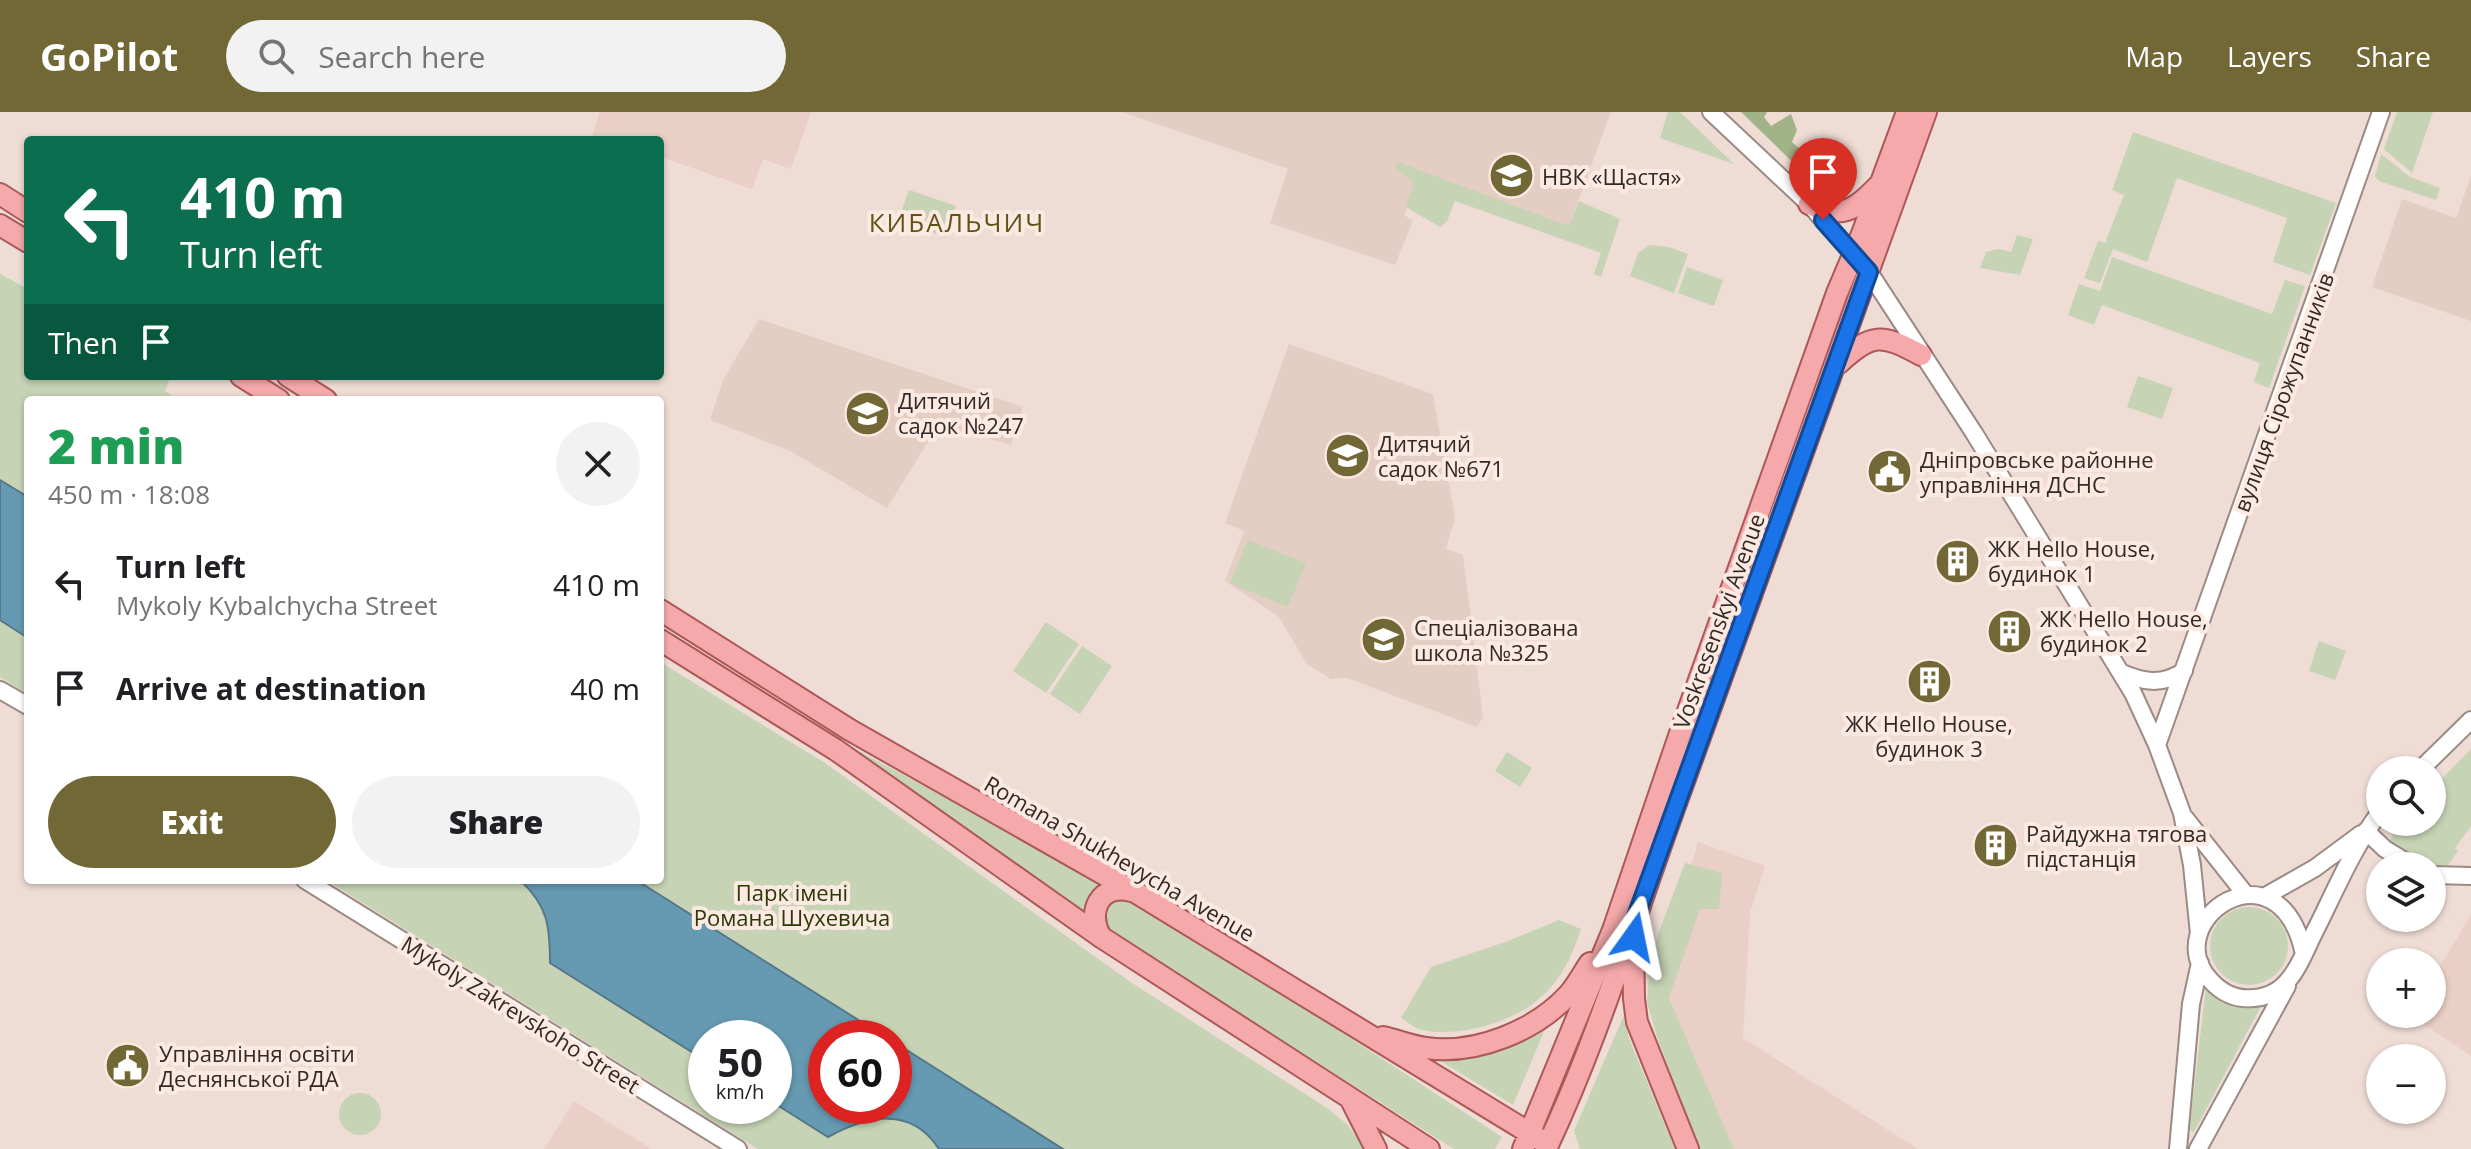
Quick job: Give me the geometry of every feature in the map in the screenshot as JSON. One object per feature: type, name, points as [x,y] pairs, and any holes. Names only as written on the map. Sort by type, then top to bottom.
[{"type":"main road","name":"Voskresenskyi Avenue","points":[[1526,1141],[1613,930],[1837,293],[1907,112]]},
{"type":"main road","name":"Voskresenskyi Avenue","points":[[1550,1147],[1600,1019],[1838,364],[1926,112]]},
{"type":"main road","points":[[1809,204],[1832,213],[1847,211],[1866,198],[1883,180]]},
{"type":"main road","points":[[0,194],[24,209]]},
{"type":"main road","points":[[0,225],[24,240]]},
{"type":"main road","points":[[1838,364],[1858,345],[1876,337],[1898,342],[1921,355]]},
{"type":"main road","points":[[247,380],[273,396]]},
{"type":"main road","points":[[294,380],[320,396]]},
{"type":"main road","name":"Romana Shukhevycha Avenue","points":[[664,613],[850,730],[1135,892],[1363,1033],[1526,1141],[1550,1147]]},
{"type":"main road","points":[[664,642],[836,750],[1101,937],[1429,1149]]},
{"type":"main road","points":[[1101,937],[1094,921],[1098,903],[1111,890],[1120,888],[1135,892]]},
{"type":"main road","points":[[1634,922],[1637,1022],[1688,1149]]},
{"type":"main road","points":[[1363,1033],[1427,1048],[1455,1048],[1509,1035],[1546,1015],[1569,994],[1613,930]]},
{"type":"main road","points":[[1349,1096],[1376,1149]]},
{"type":"street","points":[[1711,112],[1809,204],[1869,272],[1974,433],[2133,693],[2157,745],[2182,813],[2192,865],[2199,934],[2200,963],[2191,1004],[2178,1149]]},
{"type":"street","name":"вулиця Сірожупанників","points":[[2157,745],[2381,112]]},
{"type":"street","points":[[2120,672],[2149,682],[2166,680],[2184,671]]},
{"type":"street","points":[[0,690],[24,704]]},
{"type":"street","points":[[2434,756],[2471,720]]},
{"type":"street","points":[[2182,813],[2246,895]]},
{"type":"street","points":[[2264,897],[2315,868],[2366,831]]},
{"type":"street","points":[[2198,1149],[2304,954],[2366,831]]},
{"type":"street","points":[[2371,836],[2390,852]]},
{"type":"street","points":[[2446,875],[2471,876]]},
{"type":"street","name":"Mykoly Zakrevskoho Street","points":[[311,884],[738,1149]]},
{"type":"street","points":[[2199,934],[2211,911],[2233,897],[2264,897],[2280,905],[2292,918],[2300,934],[2304,954]]},
{"type":"street","points":[[2200,963],[2213,983],[2234,997],[2250,999],[2267,996],[2281,988],[2292,976]]},
{"type":"shaded area","points":[[600,112],[811,112],[791,169],[763,159],[752,189],[664,158],[664,136],[592,136]]},
{"type":"shaded area","points":[[1122,112],[1611,112],[1569,226],[1395,169],[1415,182],[1404,215],[1413,221],[1395,265],[1270,223],[1288,169]]},
{"type":"shaded area","points":[[2471,176],[2471,321],[2372,287],[2402,199],[2456,218]]},
{"type":"shaded area","name":"Дитячий садок №247","points":[[759,319],[1023,407],[1011,445],[979,435],[933,434],[887,508],[790,451],[710,420],[723,380]]},
{"type":"shaded area","points":[[1289,344],[1433,394],[1455,518],[1446,549],[1463,555],[1483,717],[1477,727],[1347,678],[1331,679],[1307,664],[1279,617],[1225,581],[1244,531],[1225,523]]},
{"type":"shaded area","points":[[1698,842],[1765,866],[1750,913],[1743,1038],[1918,1149],[1711,1149],[1654,990]]},
{"type":"shaded area","points":[[2471,915],[2471,1056],[2429,1028],[2446,1028],[2446,956]]},
{"type":"shaded area","points":[[574,1101],[652,1149],[544,1149]]},
{"type":"green space","points":[[1668,112],[1680,112],[1734,164],[1660,138]]},
{"type":"green space","points":[[1741,112],[1767,112],[1764,117],[1771,126],[1791,114],[1797,130],[1792,142],[1809,157],[1832,170],[1825,186],[1809,178]]},
{"type":"green space","points":[[2397,112],[2433,112],[2412,173],[2384,149]]},
{"type":"green space","points":[[2133,132],[2336,203],[2310,275],[2273,262],[2287,218],[2177,178],[2147,262],[2113,249],[2100,283],[2084,278],[2098,241],[2108,243],[2106,240],[2124,195],[2112,190]]},
{"type":"green space","points":[[2381,154],[2410,177],[2440,188],[2436,200],[2379,181],[2375,176]]},
{"type":"green space","points":[[1398,162],[1569,226],[1579,201],[1620,219],[1601,277],[1594,274],[1601,253],[1455,201],[1447,221],[1440,227],[1406,207],[1414,182],[1395,169]]},
{"type":"green space","points":[[909,190],[956,206],[945,237],[898,221]]},
{"type":"green space","points":[[2017,235],[2033,239],[2020,275],[1980,268],[1986,252],[1998,249],[2011,252]]},
{"type":"green space","points":[[1650,245],[1669,247],[1688,254],[1674,293],[1630,276],[1638,253]]},
{"type":"green space","points":[[2112,257],[2272,314],[2285,280],[2305,286],[2269,388],[2254,382],[2260,363],[2102,305],[2094,325],[2068,315],[2079,284],[2100,291]]},
{"type":"green space","points":[[1687,267],[1723,280],[1714,306],[1678,293]]},
{"type":"green space","points":[[0,274],[24,287],[24,380],[169,380],[165,391],[173,396],[24,396],[24,692],[0,677]]},
{"type":"green space","points":[[2138,376],[2173,388],[2162,419],[2127,407]]},
{"type":"green space","points":[[1248,540],[1306,563],[1288,607],[1230,583]]},
{"type":"green space","points":[[1046,622],[1079,644],[1046,693],[1013,671]]},
{"type":"green space","points":[[2319,641],[2346,651],[2335,680],[2309,671]]},
{"type":"green space","points":[[1082,646],[1112,666],[1080,714],[1050,694]]},
{"type":"green space","name":"Парк імені Романа Шухевича","points":[[664,664],[825,763],[1129,981],[1327,1108],[1347,1124],[1365,1149],[758,1149],[718,1124],[792,1124],[792,1020],[688,1020],[688,1105],[332,884],[664,884]]},
{"type":"green space","points":[[848,745],[1103,883],[1089,897],[1084,916]]},
{"type":"green space","points":[[2471,749],[2471,826],[2446,868],[2446,852],[2401,852],[2387,844],[2392,836],[2446,836],[2446,775]]},
{"type":"green space","points":[[1507,752],[1532,768],[1520,787],[1495,771]]},
{"type":"green space","points":[[1685,863],[1722,873],[1719,909],[1700,909],[1669,998],[1734,1149],[1699,1149],[1647,1002],[1649,973],[1658,934]]},
{"type":"green space","points":[[1117,899],[1129,899],[1502,1137],[1495,1149],[1454,1149],[1106,929],[1104,911]]},
{"type":"green space","points":[[2249,907],[2264,910],[2276,919],[2285,931],[2288,946],[2285,961],[2276,973],[2264,982],[2249,985],[2234,982],[2222,973],[2213,961],[2210,946],[2213,931],[2222,919],[2234,910]]},
{"type":"green space","points":[[1559,920],[1581,929],[1578,939],[1560,975],[1548,991],[1529,1007],[1501,1021],[1452,1032],[1420,1029],[1401,1018],[1431,967]]},
{"type":"green space","points":[[2206,988],[2224,1000],[2262,1004],[2194,1132],[2189,1130]]},
{"type":"green space","points":[[1624,1015],[1629,1039],[1675,1149],[1580,1149],[1574,1131]]},
{"type":"green space","points":[[1545,1029],[1513,1105],[1437,1059],[1492,1049]]},
{"type":"green space","points":[[360,1093],[375,1099],[381,1114],[375,1129],[360,1135],[345,1129],[339,1114],[345,1099]]},
{"type":"water","points":[[0,480],[24,495],[24,635],[0,620]]},
{"type":"water","points":[[524,884],[642,884],[858,1020],[808,1020],[808,1124],[858,1124],[828,1137],[792,1114],[792,1020],[688,1020],[688,1050],[550,963],[546,917]]},
{"type":"water","points":[[912,1053],[1063,1149],[939,1149],[928,1135],[911,1124]]},
{"type":"place","name":"НВК «Щастя»","points":[[1511,176]]},
{"type":"place","name":"Дитячий садок №247","points":[[867,413]]},
{"type":"place","name":"Дитячий садок №671","points":[[1347,456]]},
{"type":"place","name":"Дніпровське районне управління ДСНС","points":[[1889,472]]},
{"type":"place","name":"ЖК Hello House, будинок 1","points":[[1957,561]]},
{"type":"place","name":"ЖК Hello House, будинок 2","points":[[2009,631]]},
{"type":"place","name":"Спеціалізована школа №325","points":[[1383,640]]},
{"type":"place","name":"ЖК Hello House, будинок 3","points":[[1929,682]]},
{"type":"place","name":"Райдужна тягова пiдстанцiя","points":[[1995,846]]},
{"type":"place","name":"Управління освіти Деснянської РДА","points":[[128,1066]]},
{"type":"district","name":"КИБАЛЬЧИЧ","points":[[957,222]]},
{"type":"route","points":[[1634,937],[1634,922],[1869,272],[1823,220]]}]
